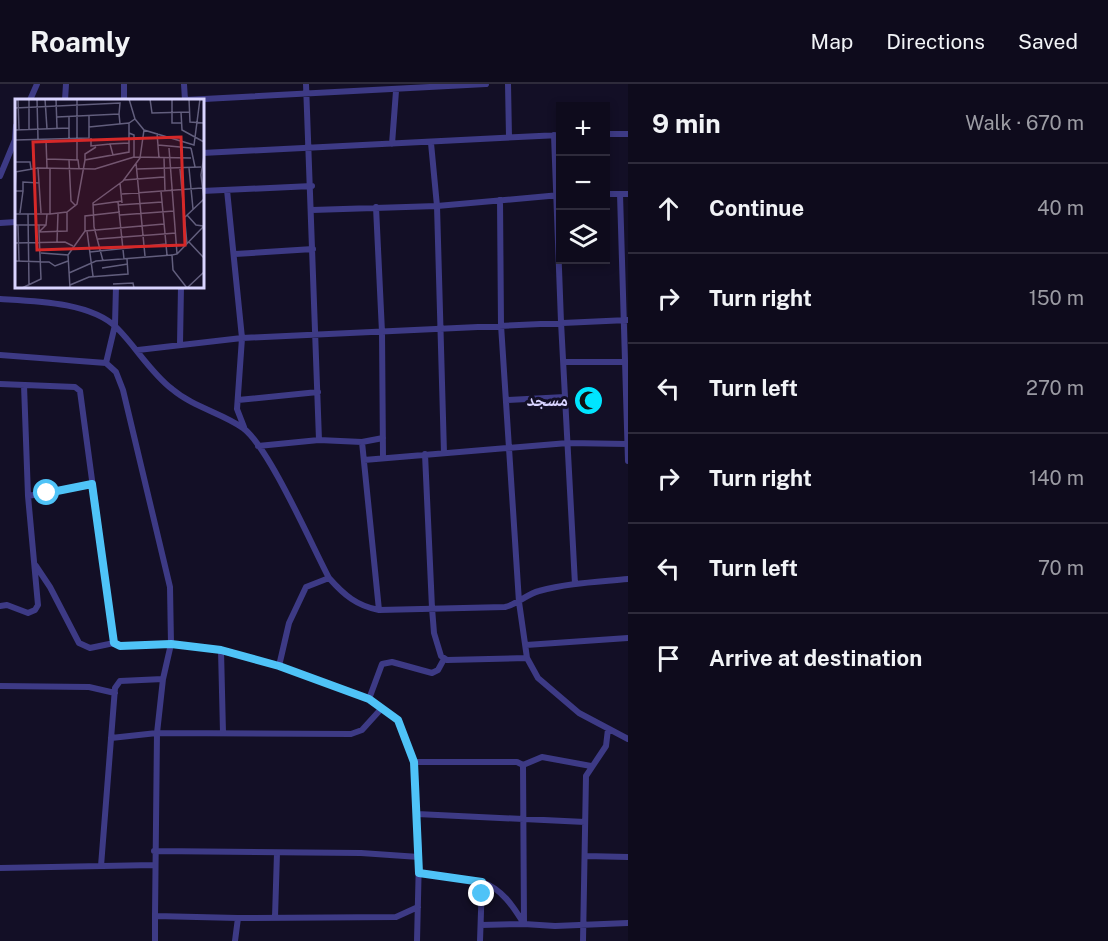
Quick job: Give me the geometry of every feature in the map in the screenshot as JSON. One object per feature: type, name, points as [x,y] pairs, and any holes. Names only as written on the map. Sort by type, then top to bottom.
[{"type":"street","points":[[30,99],[37,84]]},
{"type":"street","points":[[65,99],[66,84]]},
{"type":"street","points":[[184,84],[185,99]]},
{"type":"street","points":[[306,84],[312,186],[319,440]]},
{"type":"street","points":[[204,99],[396,91],[486,84]]},
{"type":"street","points":[[508,84],[509,137]]},
{"type":"street","points":[[392,144],[396,91]]},
{"type":"street","points":[[610,134],[628,134]]},
{"type":"street","points":[[204,153],[556,135]]},
{"type":"street","points":[[0,176],[15,140]]},
{"type":"street","points":[[432,143],[437,206],[444,453]]},
{"type":"street","points":[[204,191],[312,186]]},
{"type":"street","points":[[227,190],[242,338],[239,419],[244,429],[265,454],[329,578],[344,595],[365,607],[379,610],[505,606],[519,602],[536,591],[575,584],[628,579]]},
{"type":"street","points":[[610,194],[628,194]]},
{"type":"street","points":[[620,194],[625,320],[623,362],[628,461]]},
{"type":"street","points":[[312,210],[437,206],[556,196]]},
{"type":"street","points":[[500,200],[501,325],[519,602],[527,658],[538,678],[579,713],[628,739]]},
{"type":"street","points":[[375,207],[382,332],[383,458]]},
{"type":"street","points":[[559,210],[561,322],[575,584]]},
{"type":"street","points":[[235,254],[313,249]]},
{"type":"street","points":[[106,363],[115,325],[116,288]]},
{"type":"street","points":[[180,344],[181,288]]},
{"type":"street","points":[[0,299],[54,303],[92,314],[115,325],[172,389],[197,406],[244,429]]},
{"type":"street","points":[[138,350],[242,338],[625,320]]},
{"type":"street","points":[[0,355],[106,363],[116,372],[136,436],[170,586],[171,644],[163,679],[157,733],[154,941]]},
{"type":"street","points":[[564,362],[623,362]]},
{"type":"street","points":[[0,384],[75,387],[80,391],[114,643]]},
{"type":"street","points":[[0,606],[7,605],[28,613],[35,610],[38,593],[28,496],[24,385]]},
{"type":"street","points":[[238,400],[318,392]]},
{"type":"street","points":[[507,400],[565,397]]},
{"type":"street","points":[[258,446],[319,440],[362,442],[383,438]]},
{"type":"street","points":[[362,442],[379,610]]},
{"type":"street","points":[[363,460],[568,443],[627,444]]},
{"type":"street","points":[[369,699],[382,664],[392,662],[432,673],[438,670],[444,659],[434,633],[425,454]]},
{"type":"street","points":[[28,496],[92,484]]},
{"type":"street","points":[[35,565],[50,587],[78,643],[90,648],[114,643],[120,646],[171,644],[221,650],[279,666],[369,699],[398,720],[414,762],[419,873],[417,941]]},
{"type":"street","points":[[279,666],[289,623],[306,587],[329,578]]},
{"type":"street","points":[[526,645],[628,638]]},
{"type":"street","points":[[221,650],[223,733]]},
{"type":"street","points":[[444,659],[527,658]]},
{"type":"street","points":[[101,866],[115,693],[120,681],[163,679]]},
{"type":"street","points":[[0,686],[89,687],[115,693]]},
{"type":"street","points":[[111,738],[157,733],[351,734],[362,730],[381,709]]},
{"type":"street","points":[[583,941],[586,776],[606,746],[609,729]]},
{"type":"street","points":[[414,762],[517,762],[523,765],[542,757],[591,766]]},
{"type":"street","points":[[523,765],[524,924]]},
{"type":"street","points":[[417,814],[585,822]]},
{"type":"street","points":[[154,851],[361,853],[418,857]]},
{"type":"street","points":[[275,917],[277,853]]},
{"type":"street","points":[[585,856],[628,857]]},
{"type":"street","points":[[0,868],[154,865]]},
{"type":"street","points":[[419,873],[493,885],[504,895],[524,924]]},
{"type":"street","points":[[480,941],[482,882]]},
{"type":"street","points":[[155,916],[238,918],[396,916],[418,907]]},
{"type":"street","points":[[236,941],[238,918]]},
{"type":"street","points":[[481,925],[628,923]]},
{"type":"place","name":"مسجد","points":[[589,400]]},
{"type":"route","points":[[47,493],[92,484],[114,643],[120,646],[171,644],[221,650],[279,666],[369,699],[398,720],[414,762],[417,786],[419,873],[482,882],[482,894]]}]
